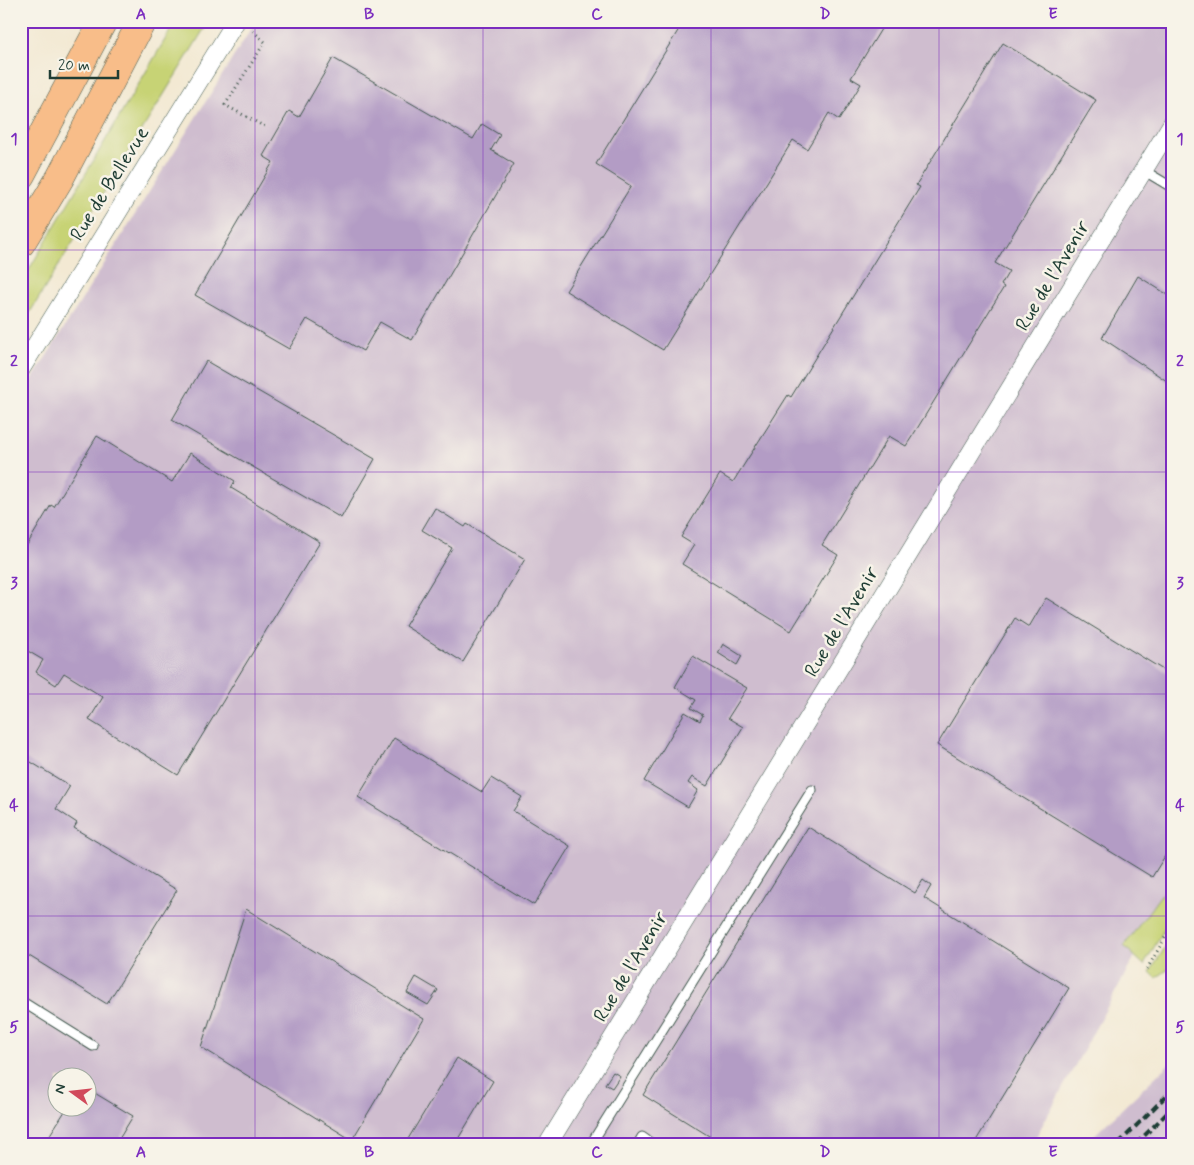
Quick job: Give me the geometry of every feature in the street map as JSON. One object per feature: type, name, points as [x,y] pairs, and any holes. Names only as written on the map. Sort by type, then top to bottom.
[{"type":"highway","points":[[21,175],[103,21]]},
{"type":"highway","points":[[21,243],[60,178],[142,21]]},
{"type":"street","name":"Rue de Bellevue","points":[[21,369],[236,21]]},
{"type":"street","name":"Rue de l'Avenir","points":[[549,1144],[1173,122]]},
{"type":"lane","points":[[1144,170],[1173,188]]},
{"type":"lane","points":[[591,1144],[812,790]]},
{"type":"lane","points":[[21,1001],[93,1046]]},
{"type":"lane","points":[[638,1144],[642,1138],[652,1144]]},
{"type":"path","points":[[225,38],[236,44],[246,27],[257,33],[264,42],[225,104],[267,128]]},
{"type":"path","points":[[1147,969],[1173,924]]},
{"type":"shaded area","points":[[256,21],[1173,21],[1173,878],[1124,946],[1135,956],[1032,1144],[21,1144],[21,397]]},
{"type":"shaded area","points":[[1173,1060],[1173,1139],[1168,1144],[1085,1144]]},
{"type":"green space","points":[[176,21],[209,21],[21,327],[21,283]]},
{"type":"green space","points":[[1173,878],[1173,914],[1144,965],[1124,946]]},
{"type":"green space","points":[[1173,934],[1173,966],[1156,978],[1150,972]]},
{"type":"building","points":[[684,21],[886,21],[851,78],[861,84],[839,120],[829,113],[807,149],[793,140],[663,350],[566,291],[631,186],[596,164]]},
{"type":"building","points":[[1003,43],[1096,100],[995,263],[1009,271],[1001,285],[1004,287],[915,432],[906,446],[889,436],[822,545],[838,555],[791,631],[682,564],[694,545],[681,537],[720,474],[733,482],[788,395],[791,397],[920,187],[916,185]]},
{"type":"building","points":[[333,58],[473,139],[482,124],[500,135],[491,150],[514,164],[412,340],[380,322],[363,351],[307,319],[289,349],[195,295],[273,162],[263,156],[289,111],[299,117]]},
{"type":"building","points":[[1138,276],[1173,298],[1173,385],[1102,338]]},
{"type":"building","points":[[206,361],[375,459],[341,518],[172,420]]},
{"type":"building","points":[[97,436],[172,482],[190,453],[235,481],[231,488],[320,542],[178,775],[89,720],[103,697],[64,673],[56,685],[36,672],[43,660],[21,647],[21,555],[51,505],[54,507]]},
{"type":"building","points":[[435,508],[465,527],[467,524],[525,559],[463,662],[405,626],[452,548],[422,530]]},
{"type":"building","points":[[1046,598],[1173,676],[1173,843],[1152,877],[937,745],[1015,618],[1029,627]]},
{"type":"building","points":[[723,644],[742,656],[737,665],[718,653]]},
{"type":"building","points":[[693,656],[747,688],[728,718],[743,727],[707,786],[692,777],[688,783],[698,790],[688,807],[644,781],[685,712],[700,721],[703,715],[691,708],[696,700],[675,687]]},
{"type":"building","points":[[394,738],[482,792],[491,778],[522,797],[513,811],[570,846],[534,905],[358,797]]},
{"type":"building","points":[[21,756],[70,786],[56,809],[77,823],[74,828],[177,890],[107,1004],[21,951]]},
{"type":"building","points":[[808,827],[915,893],[923,880],[931,886],[924,898],[1069,988],[974,1144],[722,1144],[643,1095]]},
{"type":"building","points":[[246,909],[424,1019],[352,1140],[201,1047]]},
{"type":"building","points":[[416,977],[438,990],[428,1005],[407,993]]},
{"type":"building","points":[[457,1058],[493,1081],[455,1144],[405,1144]]},
{"type":"building","points":[[613,1072],[620,1076],[612,1088],[605,1084]]},
{"type":"building","points":[[98,1095],[133,1116],[116,1144],[44,1144],[61,1118],[98,1118]]},
{"type":"building","points":[[185,1138],[195,1144],[182,1144]]},
{"type":"railway","points":[[1118,1144],[1173,1089]]},
{"type":"railway","points":[[1136,1144],[1173,1107]]}]
